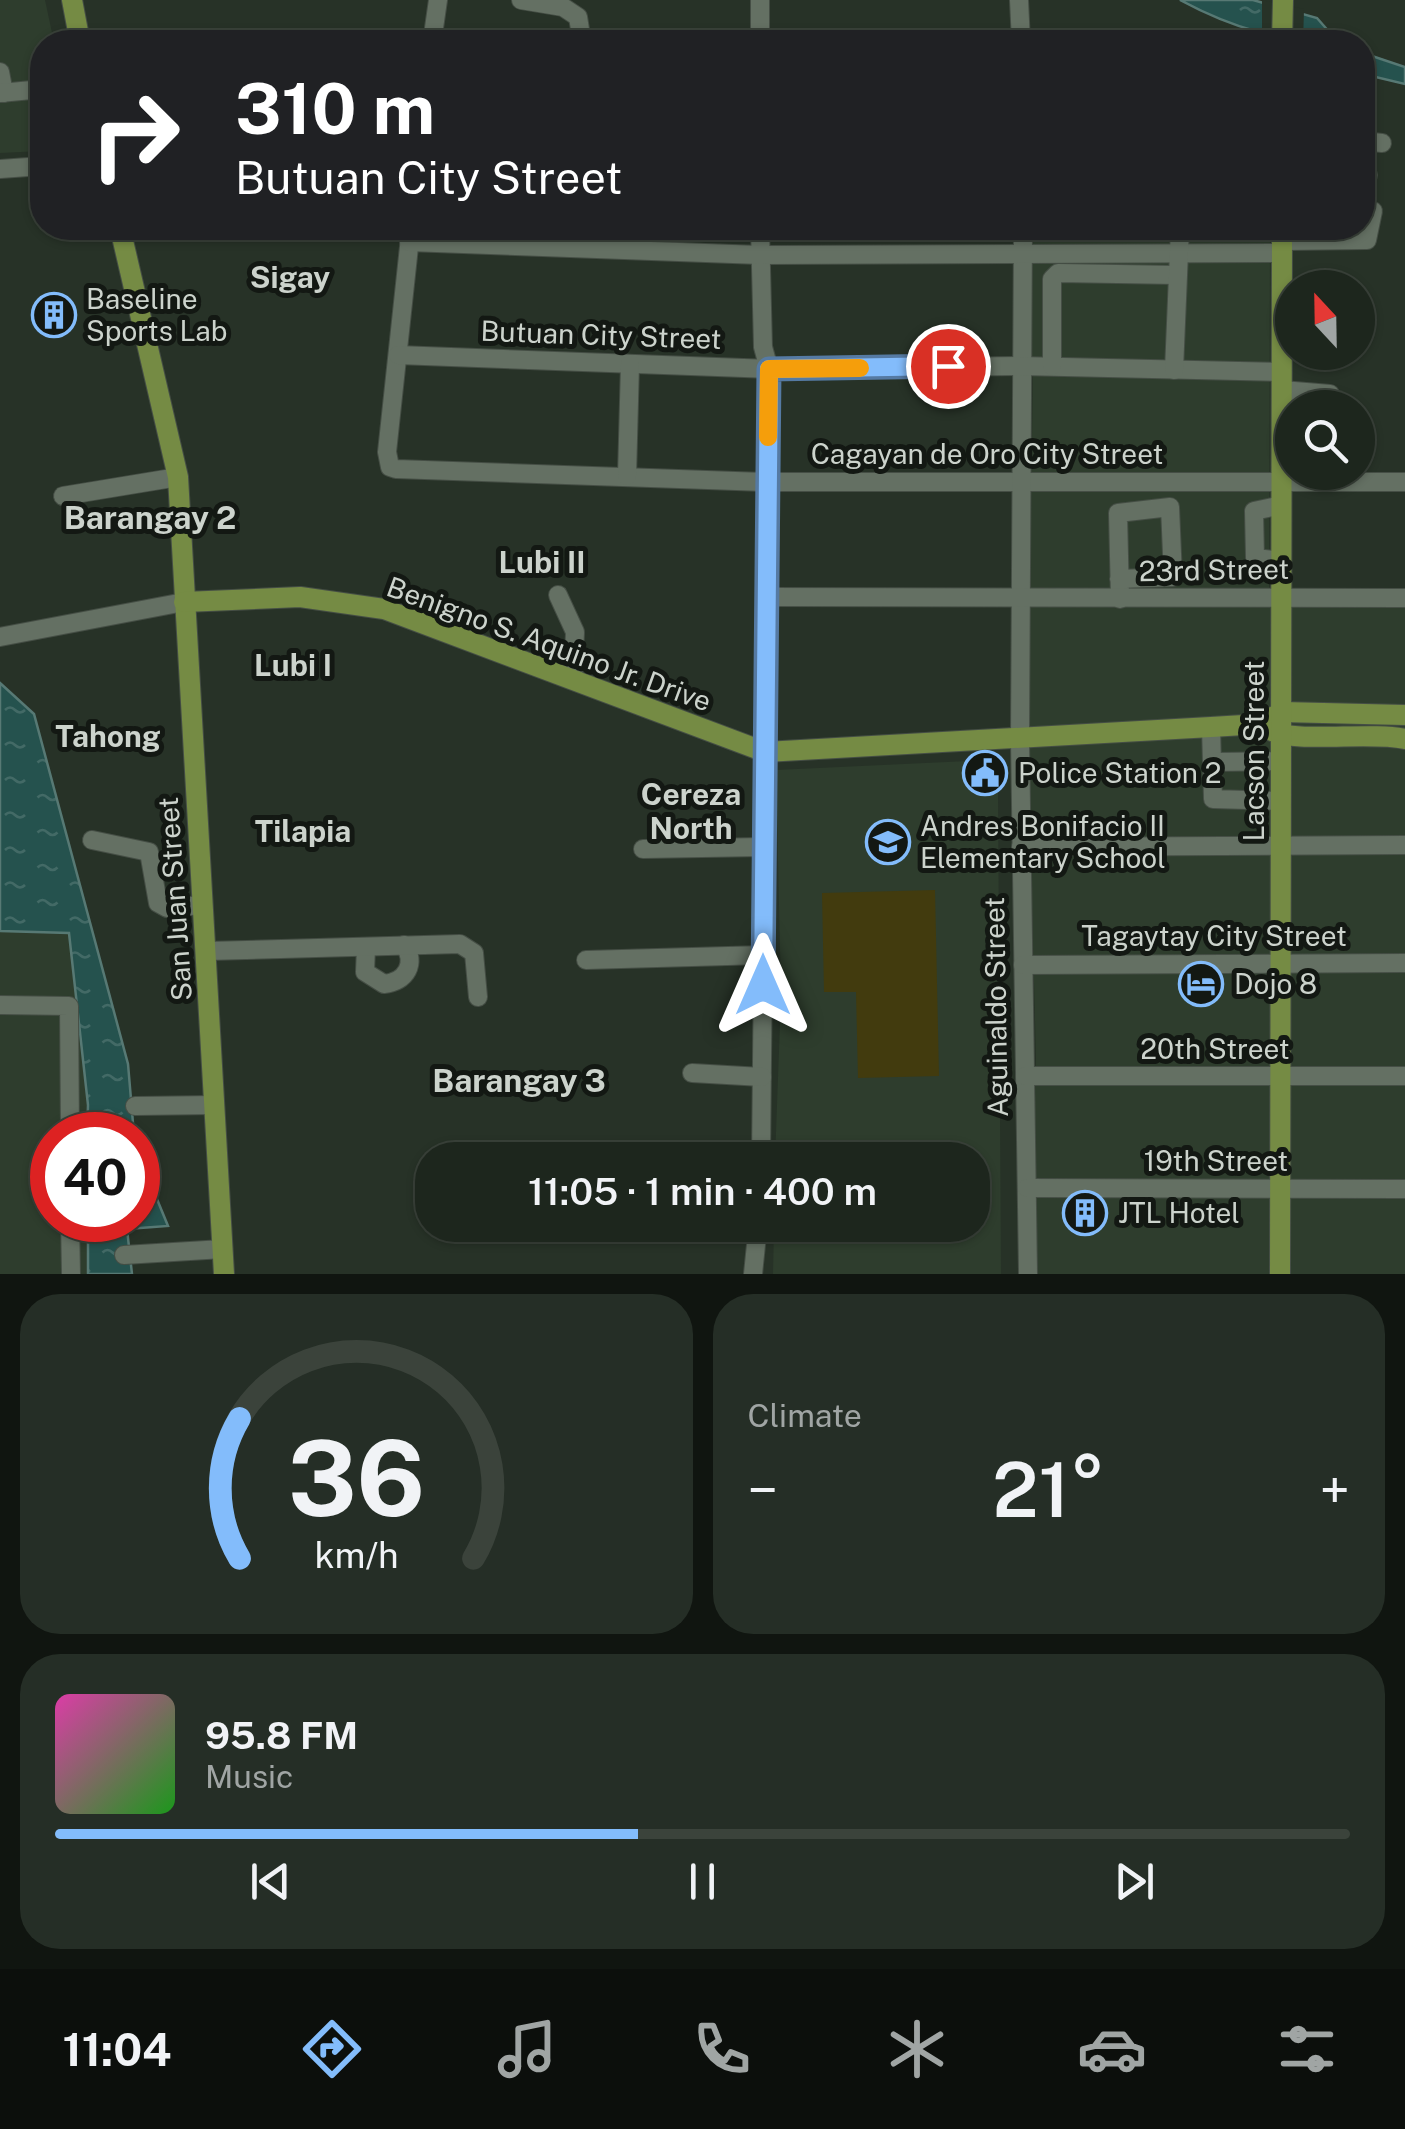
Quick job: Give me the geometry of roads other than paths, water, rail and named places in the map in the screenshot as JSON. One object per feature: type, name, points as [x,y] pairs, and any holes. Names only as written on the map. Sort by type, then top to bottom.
[{"type":"main road","points":[[72,0],[78,30]]},
{"type":"main road","points":[[1282,30],[1283,0]]},
{"type":"main road","name":"San Juan Street","points":[[123,240],[178,477],[224,1274]]},
{"type":"main road","name":"Lacson Street","points":[[1282,241],[1283,390]]},
{"type":"main road","name":"Lacson Street","points":[[1280,1274],[1282,490]]},
{"type":"main road","name":"Benigno S. Aquino Jr. Drive","points":[[184,602],[300,597],[384,608],[765,752],[1260,724],[1282,712]]},
{"type":"main road","points":[[1282,712],[1405,715]]},
{"type":"main road","points":[[1260,724],[1282,736],[1352,734],[1405,739]]},
{"type":"street","points":[[434,30],[438,0]]},
{"type":"street","points":[[521,0],[563,7],[578,17],[580,30]]},
{"type":"street","points":[[760,0],[760,30]]},
{"type":"street","points":[[1019,0],[1020,30]]},
{"type":"street","points":[[0,72],[2,93],[30,90]]},
{"type":"street","points":[[1375,142],[1382,142]]},
{"type":"street","points":[[0,168],[30,167]]},
{"type":"street","points":[[398,355],[409,240]]},
{"type":"street","points":[[510,240],[760,255],[1178,253],[1282,241],[1368,240]]},
{"type":"street","points":[[760,240],[762,347],[769,369],[762,1142]]},
{"type":"street","name":"Aguinaldo Street","points":[[1022,240],[1020,366],[1024,594],[1020,739],[1028,1274]]},
{"type":"street","points":[[1174,370],[1179,240]]},
{"type":"street","points":[[1052,366],[1052,279],[1058,273],[1176,275]]},
{"type":"street","name":"Butuan City Street","points":[[398,355],[769,369],[1052,366],[1174,370],[1282,381],[1324,390]]},
{"type":"street","name":"Cagayan de Oro City Street","points":[[398,355],[386,452],[390,467],[767,482],[1275,479]]},
{"type":"street","points":[[627,476],[630,364]]},
{"type":"street","points":[[63,496],[178,477]]},
{"type":"street","name":"Cagayan de Oro City Street","points":[[1375,481],[1405,482]]},
{"type":"street","points":[[1119,579],[1173,577],[1170,507],[1120,510],[1119,579],[1120,599]]},
{"type":"street","name":"23rd Street","points":[[766,597],[1024,594],[1120,599],[1405,598]]},
{"type":"street","points":[[558,595],[575,632],[573,678]]},
{"type":"street","name":"Benigno S. Aquino Jr. Drive","points":[[0,638],[184,602]]},
{"type":"street","points":[[1211,727],[1213,799],[1282,800]]},
{"type":"street","points":[[1214,762],[1282,762]]},
{"type":"street","points":[[92,840],[149,852],[158,903],[167,908],[202,905]]},
{"type":"street","points":[[1021,847],[1405,845]]},
{"type":"street","points":[[642,849],[762,847]]},
{"type":"street","points":[[366,947],[366,972],[384,984],[400,980],[409,968],[409,952],[404,945]]},
{"type":"street","points":[[206,952],[469,946],[474,952],[478,997]]},
{"type":"street","points":[[586,960],[763,955]]},
{"type":"street","name":"Tagaytay City Street","points":[[1023,964],[1405,963]]},
{"type":"street","points":[[0,1004],[70,1006],[70,1112]]},
{"type":"street","points":[[692,1073],[762,1077]]},
{"type":"street","name":"20th Street","points":[[1025,1076],[1405,1076]]},
{"type":"street","points":[[136,1106],[214,1105]]},
{"type":"street","name":"19th Street","points":[[1027,1188],[1405,1188]]},
{"type":"street","points":[[70,1242],[71,1274]]},
{"type":"street","points":[[753,1274],[756,1242]]},
{"type":"street","points":[[124,1255],[222,1249]]},
{"type":"water","points":[[1180,0],[1253,0],[1317,18],[1328,30],[1251,30]]},
{"type":"water","points":[[1375,57],[1405,67],[1405,84],[1375,77]]},
{"type":"water","points":[[0,683],[34,714],[128,1064],[132,1112],[88,1112],[69,933],[0,931]]},
{"type":"water","points":[[160,1207],[168,1226],[160,1227]]},
{"type":"water","points":[[88,1242],[128,1242],[132,1274],[88,1274]]},
{"type":"place","name":"Baseline Sports Lab","points":[[54,315]]},
{"type":"place","name":"Police Station 2","points":[[985,773]]},
{"type":"place","name":"Andres Bonifacio II Elementary School","points":[[888,842]]},
{"type":"place","name":"Dojo 8","points":[[1201,984]]},
{"type":"place","name":"JTL Hotel","points":[[1085,1213]]},
{"type":"district","name":"Sigay","points":[[290,278]]},
{"type":"district","name":"Barangay 2","points":[[150,518]]},
{"type":"district","name":"Lubi II","points":[[542,563]]},
{"type":"district","name":"Lubi I","points":[[293,666]]},
{"type":"district","name":"Tahong","points":[[108,737]]},
{"type":"district","name":"Cereza North","points":[[691,812]]},
{"type":"district","name":"Tilapia","points":[[303,832]]},
{"type":"district","name":"Barangay 3","points":[[519,1081]]}]
